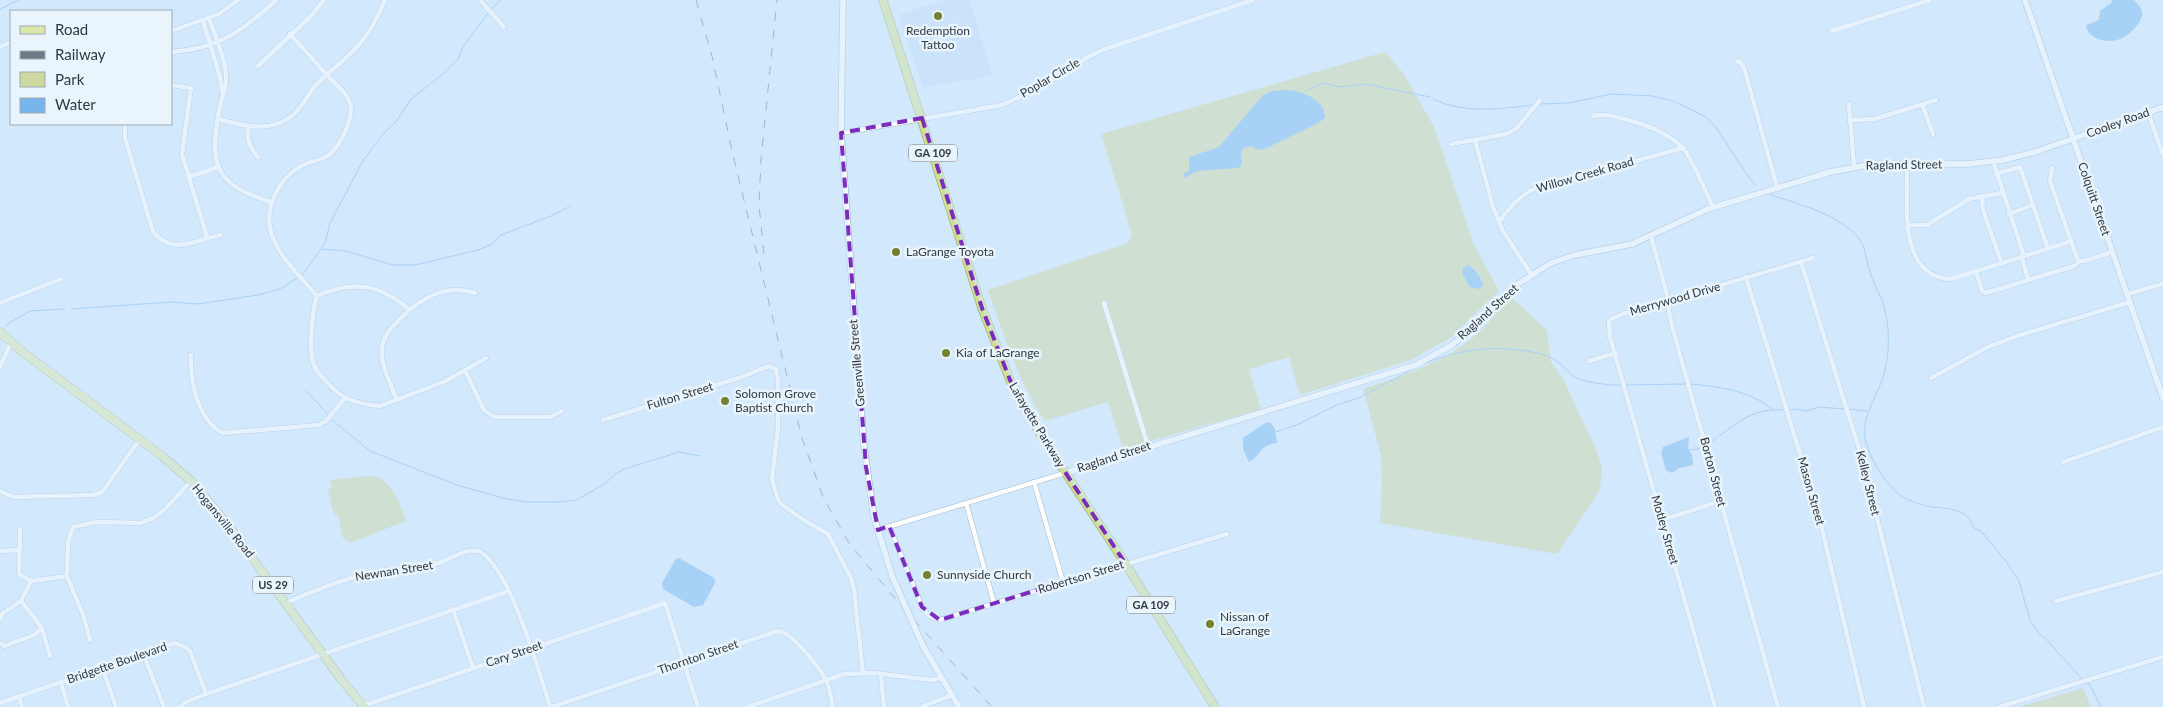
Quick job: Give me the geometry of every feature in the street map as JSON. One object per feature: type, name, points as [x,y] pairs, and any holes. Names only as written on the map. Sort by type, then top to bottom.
[{"type":"highway","name":"Lafayette Parkway","points":[[883,0],[982,308],[1003,365],[1031,420],[1125,563],[1215,707]]},
{"type":"main road","name":"Hogansville Road","points":[[0,332],[140,439],[191,481],[226,521],[362,707]]},
{"type":"street","points":[[172,31],[219,14],[238,0]]},
{"type":"street","points":[[172,52],[190,50],[236,34],[276,0]]},
{"type":"street","points":[[258,66],[311,16],[324,0]]},
{"type":"street","points":[[218,119],[248,127],[262,127],[289,118],[314,87],[364,39],[376,20],[385,0]]},
{"type":"street","points":[[480,0],[504,27]]},
{"type":"street","name":"Greenville Street","points":[[844,0],[841,133],[868,483],[878,530],[892,576],[923,646],[960,707]]},
{"type":"street","name":"Poplar Circle","points":[[841,133],[1002,105],[1039,88],[1088,57],[1105,49],[1253,0]]},
{"type":"street","points":[[1832,30],[1930,0]]},
{"type":"street","name":"Colquitt Street","points":[[2025,0],[2163,398]]},
{"type":"street","points":[[209,18],[222,95],[215,144],[219,167],[226,180],[237,189],[271,202]]},
{"type":"street","points":[[203,21],[214,43]]},
{"type":"street","points":[[290,34],[349,100],[351,110],[350,122],[331,154],[318,161],[303,165],[290,174],[279,186],[271,202],[272,236],[280,252],[317,296]]},
{"type":"street","points":[[1737,61],[1742,64],[1745,71],[1777,187]]},
{"type":"street","points":[[172,85],[191,88],[182,154],[207,237]]},
{"type":"street","points":[[1451,144],[1506,134],[1516,129],[1540,100]]},
{"type":"street","points":[[1850,120],[1875,119],[1936,100]]},
{"type":"street","points":[[1849,104],[1854,166]]},
{"type":"street","points":[[1922,104],[1933,134]]},
{"type":"street","name":"Cooley Road","points":[[2073,139],[2163,107]]},
{"type":"street","points":[[2148,112],[2163,155]]},
{"type":"street","points":[[1593,116],[1600,114],[1613,116],[1642,124],[1671,137],[1683,148],[1713,207]]},
{"type":"street","points":[[125,125],[125,138],[153,232],[160,240],[171,245],[181,245],[221,234]]},
{"type":"street","points":[[248,127],[247,138],[250,148],[258,157]]},
{"type":"street","name":"Ragland Street","points":[[878,530],[1416,365],[1452,345],[1531,274],[1550,263],[1575,255],[1617,247],[1651,236],[1713,207],[1854,166],[1993,162],[2025,155],[2073,139]]},
{"type":"street","points":[[1475,140],[1493,208],[1499,222],[1531,274]]},
{"type":"street","name":"Willow Creek Road","points":[[1499,222],[1512,204],[1524,194],[1536,188],[1683,148]]},
{"type":"street","points":[[1993,162],[2023,257],[2028,280]]},
{"type":"street","points":[[1907,164],[1912,253],[1923,267],[1935,277],[1951,280],[2072,241]]},
{"type":"street","points":[[188,176],[219,167]]},
{"type":"street","points":[[1996,174],[2020,167],[2048,249]]},
{"type":"street","points":[[2052,168],[2050,181],[2080,261]]},
{"type":"street","points":[[1909,226],[1927,225],[1969,200],[2002,193]]},
{"type":"street","points":[[1982,196],[1983,210],[2002,264]]},
{"type":"street","points":[[2010,214],[2033,205]]},
{"type":"street","name":"Borton Street","points":[[1651,236],[1669,302],[1672,326],[1778,707]]},
{"type":"street","points":[[1976,272],[1983,292],[2074,266],[2080,261],[2112,252]]},
{"type":"street","name":"Merrywood Drive","points":[[1616,353],[1609,328],[1611,319],[1813,258]]},
{"type":"street","name":"Kelley Street","points":[[1801,262],[1864,465],[1924,707]]},
{"type":"street","name":"Mason Street","points":[[1746,277],[1819,516],[1864,707]]},
{"type":"street","points":[[0,302],[61,279]]},
{"type":"street","points":[[2127,294],[2163,284]]},
{"type":"street","points":[[317,296],[343,286],[358,286],[375,289],[396,298],[409,309]]},
{"type":"street","points":[[397,400],[387,376],[382,349],[387,334],[409,309],[429,295],[467,290],[475,293]]},
{"type":"street","points":[[317,296],[313,308],[312,361],[317,371],[345,398],[380,406],[446,381],[486,358]]},
{"type":"street","points":[[1931,378],[1988,347],[2016,336],[2130,302]]},
{"type":"street","points":[[1104,303],[1148,446]]},
{"type":"street","points":[[0,367],[11,342]]},
{"type":"street","points":[[1589,362],[1616,353]]},
{"type":"street","name":"Motley Street","points":[[1616,353],[1715,707]]},
{"type":"street","points":[[191,355],[190,368],[202,412],[211,426],[223,433],[319,425],[326,421],[345,398]]},
{"type":"street","name":"Fulton Street","points":[[604,420],[739,378],[769,366],[776,369],[778,380],[778,428],[772,479],[774,488],[781,504],[828,534],[851,578],[863,673]]},
{"type":"street","points":[[465,370],[484,410],[494,417],[550,418],[562,411]]},
{"type":"street","points":[[2063,462],[2163,427]]},
{"type":"street","points":[[0,491],[13,497],[93,495],[102,492],[140,439]]},
{"type":"street","points":[[90,640],[84,617],[67,576],[68,542],[73,527],[97,522],[141,523],[155,517],[165,509],[191,481]]},
{"type":"street","points":[[1034,482],[1063,582]]},
{"type":"street","points":[[1662,520],[1720,501]]},
{"type":"street","points":[[966,503],[994,603]]},
{"type":"street","name":"Robertson Street","points":[[889,526],[922,608],[936,619],[944,620],[1125,563],[1227,534]]},
{"type":"street","points":[[20,529],[19,574],[31,580],[67,576]]},
{"type":"street","points":[[0,551],[20,550]]},
{"type":"street","name":"Newnan Street","points":[[286,603],[342,580],[378,571],[408,570],[435,565],[464,552],[480,551],[488,557],[509,591],[551,707]]},
{"type":"street","points":[[2056,601],[2163,572]]},
{"type":"street","points":[[0,619],[3,613],[21,601],[31,580]]},
{"type":"street","points":[[180,707],[186,702],[206,694],[509,591]]},
{"type":"street","points":[[21,601],[42,628],[50,656]]},
{"type":"street","name":"Cary Street","points":[[362,707],[665,603],[685,662]]},
{"type":"street","points":[[453,610],[473,668]]},
{"type":"street","points":[[0,644],[4,646],[34,635],[42,628]]},
{"type":"street","name":"Thornton Street","points":[[551,707],[769,633],[783,631],[805,652],[826,680]]},
{"type":"street","name":"Bridgette Boulevard","points":[[0,703],[175,643],[190,651],[206,694]]},
{"type":"street","points":[[144,653],[164,707]]},
{"type":"street","points":[[1999,707],[2163,657]]},
{"type":"street","points":[[685,662],[698,707]]},
{"type":"street","points":[[102,667],[116,707]]},
{"type":"street","points":[[748,707],[844,674],[863,673],[923,680],[941,678]]},
{"type":"street","points":[[881,675],[884,707]]},
{"type":"street","points":[[826,680],[833,707]]},
{"type":"street","points":[[61,683],[68,707]]},
{"type":"street","points":[[921,707],[952,695]]},
{"type":"street","points":[[19,697],[22,707]]},
{"type":"highlighted area","points":[[922,118],[982,308],[1010,380],[1042,437],[1125,563],[940,620],[922,607],[889,526],[878,530],[866,467],[841,133]]},
{"type":"shaded area","points":[[944,0],[969,0],[993,76],[923,87],[898,15]]},
{"type":"green space","points":[[1385,52],[1404,74],[1434,127],[1474,245],[1499,291],[1450,338],[1411,360],[1300,395],[1289,357],[1249,369],[1261,409],[1123,449],[1108,402],[1045,421],[1019,374],[988,290],[1128,243],[1132,234],[1101,134]]},
{"type":"green space","points":[[1511,297],[1547,330],[1551,362],[1563,379],[1596,449],[1602,467],[1600,490],[1557,554],[1380,523],[1381,455],[1363,389],[1414,371],[1462,346],[1488,323]]},
{"type":"green space","points":[[375,476],[383,480],[396,496],[406,521],[350,543],[343,538],[338,514],[334,515],[328,489],[332,488],[330,480]]},
{"type":"green space","points":[[2083,688],[2091,707],[2018,707]]},
{"type":"water","points":[[2112,0],[2134,0],[2141,9],[2142,17],[2136,27],[2124,37],[2110,41],[2094,37],[2087,30],[2086,25],[2099,20],[2100,11],[2111,3]]},
{"type":"water","points":[[1284,90],[1304,94],[1316,100],[1324,111],[1325,118],[1265,149],[1257,150],[1251,146],[1244,148],[1241,152],[1242,163],[1239,168],[1197,171],[1184,178],[1183,175],[1189,170],[1189,157],[1219,147],[1262,96],[1272,91]]},
{"type":"water","points":[[1469,265],[1478,274],[1483,284],[1479,289],[1470,287],[1463,275],[1463,268]]},
{"type":"water","points":[[1270,422],[1275,429],[1277,443],[1263,448],[1249,462],[1243,449],[1243,438],[1265,423]]},
{"type":"water","points":[[1689,437],[1688,449],[1692,455],[1693,465],[1679,468],[1672,473],[1666,470],[1661,453],[1663,447]]},
{"type":"water","points":[[679,558],[714,578],[715,583],[703,605],[694,607],[663,589],[662,583],[676,559]]},
{"type":"waterway","points":[[0,9],[19,0]]},
{"type":"waterway","points":[[492,9],[500,0]]},
{"type":"waterway","points":[[303,274],[325,243],[330,223],[364,159],[384,133],[396,122],[411,99],[443,74],[458,59],[463,47],[488,13]]},
{"type":"waterway","points":[[1307,91],[1322,83],[1340,87],[1366,84],[1430,97]]},
{"type":"waterway","points":[[1540,104],[1569,103],[1611,94],[1653,96],[1673,101],[1706,117],[1718,130],[1755,185]]},
{"type":"waterway","points":[[1433,99],[1445,104],[1470,109],[1495,109],[1532,105]]},
{"type":"waterway","points":[[1769,194],[1833,218],[1852,231],[1863,245],[1871,276],[1883,303],[1888,329],[1886,366],[1865,427],[1867,446],[1881,474],[1891,487],[1904,498],[1925,506],[1951,509],[1963,513],[1971,521],[1974,528],[1981,531],[2005,560],[2019,581],[2030,620],[2039,634],[2046,639],[2083,680]]},
{"type":"waterway","points":[[322,249],[346,251],[393,265],[415,265],[478,250],[492,244],[501,235],[569,207]]},
{"type":"waterway","points":[[72,309],[171,302],[198,304],[258,295],[280,289],[297,278]]},
{"type":"waterway","points":[[6,325],[30,311],[65,309]]},
{"type":"waterway","points":[[1421,365],[1460,352],[1486,349],[1513,349],[1541,354],[1553,359],[1573,376],[1589,382],[1622,385]]},
{"type":"waterway","points":[[1276,432],[1299,424],[1334,406],[1359,398],[1413,369]]},
{"type":"waterway","points":[[1626,385],[1687,384]]},
{"type":"waterway","points":[[1691,384],[1733,390],[1753,398],[1772,409]]},
{"type":"waterway","points":[[306,390],[328,415]]},
{"type":"waterway","points":[[1789,410],[1807,411],[1819,407],[1844,409]]},
{"type":"waterway","points":[[1848,409],[1867,411]]},
{"type":"waterway","points":[[1707,444],[1752,415],[1772,410],[1785,410]]},
{"type":"waterway","points":[[332,420],[370,451],[457,485],[507,499],[528,502],[576,500],[605,484],[624,469],[679,452],[700,456]]},
{"type":"waterway","points":[[1689,450],[1698,449],[1703,446]]},
{"type":"waterway","points":[[2086,682],[2090,685],[2101,707]]},
{"type":"railway","points":[[696,0],[712,56],[732,151],[802,438],[823,497],[849,543],[891,594],[992,707]]},
{"type":"railway","points":[[764,254],[759,205],[761,159],[777,0]]},
{"type":"place","name":"Redemption Tattoo","points":[[938,16]]},
{"type":"place","name":"LaGrange Toyota","points":[[896,252]]},
{"type":"place","name":"Kia of LaGrange","points":[[946,353]]},
{"type":"place","name":"Solomon Grove Baptist Church","points":[[725,401]]},
{"type":"place","name":"Sunnyside Church","points":[[927,575]]},
{"type":"place","name":"Nissan of LaGrange","points":[[1210,624]]}]
